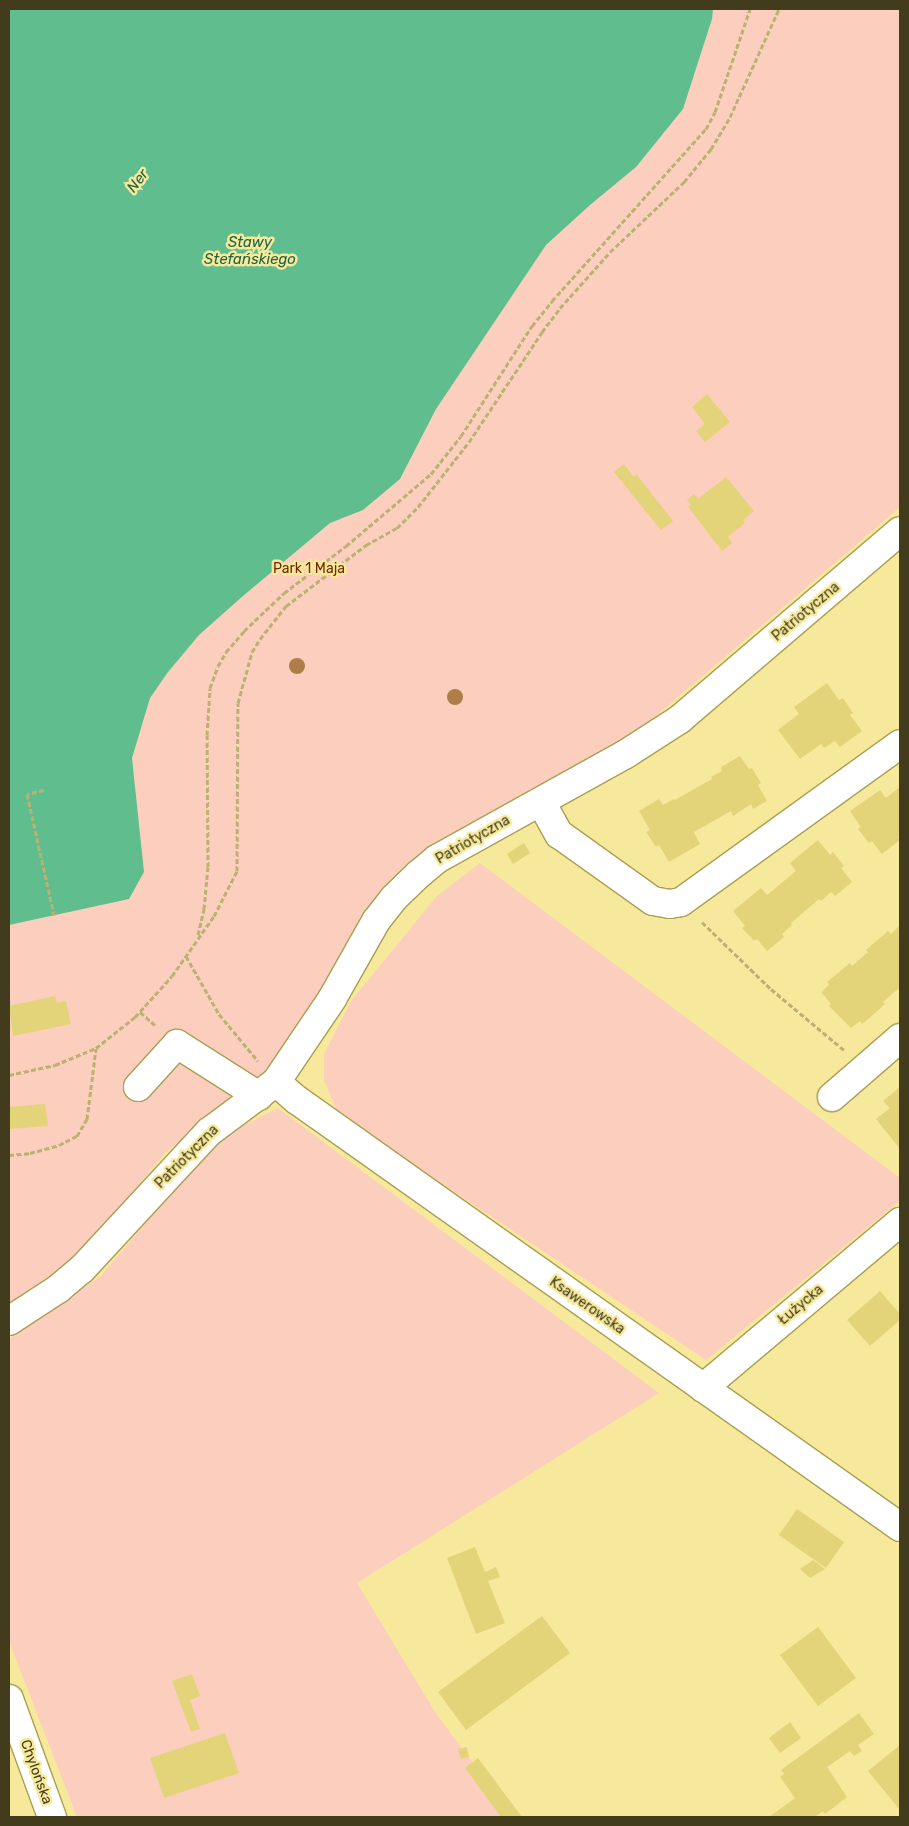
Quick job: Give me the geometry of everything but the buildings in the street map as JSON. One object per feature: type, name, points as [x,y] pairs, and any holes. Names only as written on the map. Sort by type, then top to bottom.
[{"type":"street","name":"Patriotyczna","points":[[9,1321],[58,1289],[82,1269],[209,1132],[268,1089],[332,999],[376,921],[394,898],[437,859],[626,754],[680,719],[900,531]]},
{"type":"street","points":[[542,802],[559,834],[653,901],[670,904],[681,902],[900,744]]},
{"type":"street","points":[[832,1097],[900,1038]]},
{"type":"street","name":"Ksawerowska","points":[[138,1088],[177,1044],[268,1089],[297,1100],[900,1527]]},
{"type":"street","name":"Łużycka","points":[[703,1388],[900,1222]]},
{"type":"street","name":"Chylońska","points":[[9,1699],[52,1817]]},
{"type":"path","points":[[197,938],[204,909],[208,867],[207,735],[210,688],[222,659],[244,631],[284,593],[346,546],[431,474],[461,436],[532,326],[706,129],[715,112],[750,9]]},
{"type":"path","points":[[9,1075],[55,1065],[96,1048],[118,1031],[156,996],[186,956],[214,916],[237,871],[238,703],[252,652],[260,639],[286,606],[366,545],[397,528],[418,507],[469,442],[560,308],[610,252],[684,182],[711,149],[730,117],[779,9]]},
{"type":"path","points":[[44,790],[27,794],[54,915]]},
{"type":"path","points":[[695,916],[771,989],[865,1069]]},
{"type":"path","points":[[186,956],[218,1014],[268,1089]]},
{"type":"path","points":[[9,1154],[30,1153],[65,1143],[77,1136],[88,1119],[96,1048]]},
{"type":"green space","name":"Park 1 Maja","points":[[9,9],[900,9],[900,507],[636,733],[438,841],[417,858],[363,931],[320,1002],[254,1085],[207,1118],[164,1154],[67,1272],[9,1308]]},
{"type":"green space","points":[[480,863],[900,1178],[900,1201],[706,1360],[338,1114],[324,1080],[324,1054],[351,1001],[437,896]]},
{"type":"green space","points":[[278,1108],[659,1393],[357,1583],[435,1712],[513,1817],[77,1817],[9,1641],[9,1339],[101,1276],[215,1140]]},
{"type":"water","name":"Stawy Stefańskiego","points":[[9,9],[713,9],[712,19],[683,109],[636,167],[546,245],[436,409],[400,479],[363,510],[330,523],[243,596],[199,635],[168,672],[150,698],[132,758],[144,872],[129,899],[9,925]]},
{"type":"water label","name":"Ner","points":[[138,181]]}]
